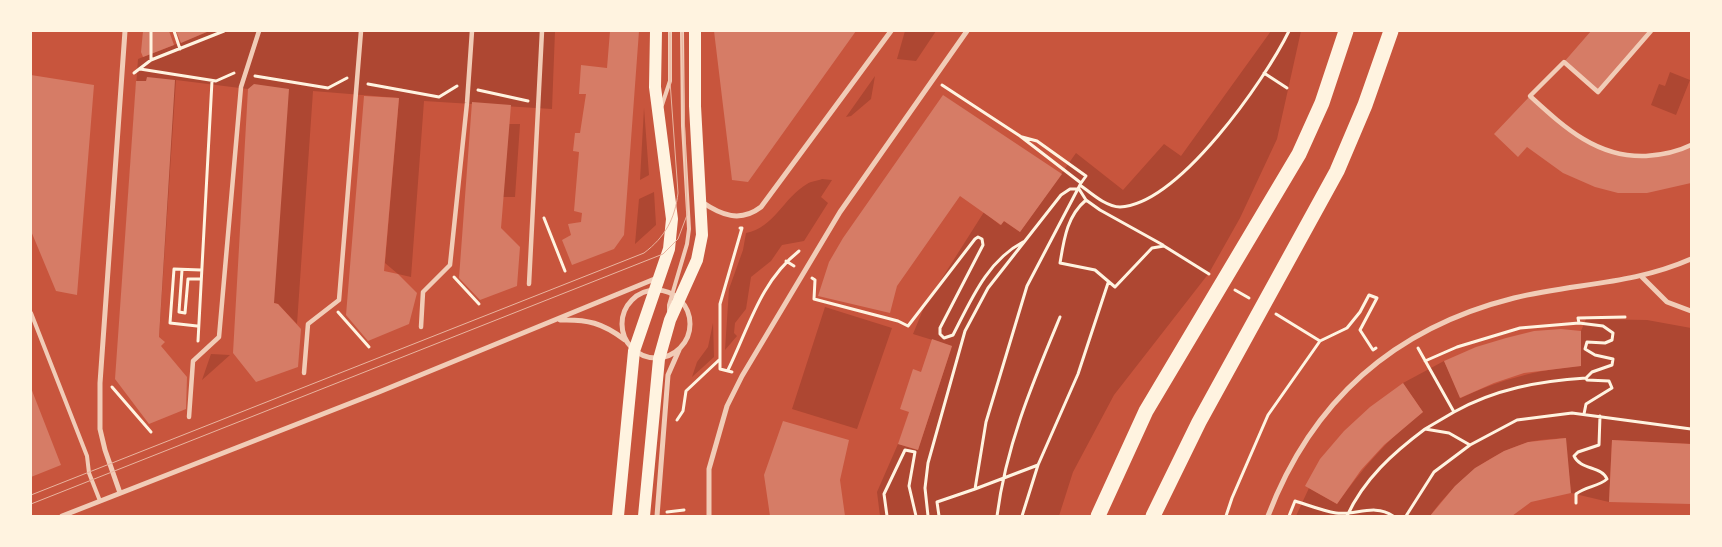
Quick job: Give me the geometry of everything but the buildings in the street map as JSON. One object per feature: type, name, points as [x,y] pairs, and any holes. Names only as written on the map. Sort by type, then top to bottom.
[{"type":"highway","points":[[1098,516],[1146,411],[1299,154],[1322,103],[1346,31]]},
{"type":"highway","points":[[1153,516],[1199,422],[1337,171],[1365,105],[1391,31]]},
{"type":"main road","points":[[618,516],[634,351],[669,249],[672,219],[655,87],[656,31]]},
{"type":"main road","points":[[644,516],[659,359],[676,297],[697,260],[702,235],[702,202],[695,106],[695,31]]},
{"type":"street","points":[[120,493],[100,429],[100,383],[125,31]]},
{"type":"street","points":[[189,417],[193,362],[219,337],[241,87],[247,74],[259,31]]},
{"type":"street","points":[[304,373],[308,324],[339,300],[361,31]]},
{"type":"street","points":[[421,327],[423,292],[450,265],[472,31]]},
{"type":"street","points":[[529,284],[542,31]]},
{"type":"street","points":[[702,202],[728,216],[752,214],[761,207],[890,31]]},
{"type":"street","points":[[709,516],[709,469],[718,432],[727,406],[742,376],[840,212],[967,31]]},
{"type":"street","points":[[1651,31],[1598,92],[1564,62],[1530,96],[1575,135],[1597,148],[1619,154],[1662,155],[1691,145]]},
{"type":"street","points":[[1268,516],[1307,437],[1346,388],[1384,356],[1425,330],[1466,313],[1515,298],[1642,276],[1691,259]]},
{"type":"street","points":[[62,516],[379,392],[660,276]]},
{"type":"street","points":[[1642,276],[1667,302],[1691,311]]},
{"type":"street","points":[[620,294],[655,289],[676,297],[688,312],[690,330],[668,375],[657,516]]},
{"type":"street","points":[[625,340],[621,326],[623,312],[630,300],[642,292]]},
{"type":"street","points":[[554,320],[584,320],[612,330],[625,340],[634,351],[646,357],[659,359],[670,356],[680,349]]},
{"type":"lane","points":[[659,114],[670,81],[670,31]]},
{"type":"lane","points":[[676,297],[688,244],[689,229],[683,126],[682,31]]},
{"type":"lane","points":[[31,313],[87,456],[89,473],[100,501]]},
{"type":"path","points":[[151,31],[152,60]]},
{"type":"path","points":[[174,31],[180,49]]},
{"type":"path","points":[[132,79],[134,73],[152,60],[224,31]]},
{"type":"path","points":[[933,79],[1020,136],[1080,186],[1107,203],[1118,207],[1150,196],[1176,180],[1205,151],[1234,116],[1264,73],[1288,31]]},
{"type":"path","points":[[140,69],[212,81],[250,64]]},
{"type":"path","points":[[231,68],[233,73]]},
{"type":"path","points":[[247,74],[328,88],[358,72]]},
{"type":"path","points":[[1264,73],[1287,88]]},
{"type":"path","points":[[357,82],[439,97],[468,79]]},
{"type":"path","points":[[198,357],[197,326],[212,81]]},
{"type":"path","points":[[468,88],[539,104]]},
{"type":"path","points":[[975,489],[986,422],[1027,286],[1086,176],[1037,141],[1020,136]]},
{"type":"path","points":[[1080,186],[1086,200],[1176,254]]},
{"type":"path","points":[[928,516],[925,488],[928,463],[965,331],[988,288],[1023,242],[1061,195],[1070,189],[1080,186]]},
{"type":"path","points":[[1086,200],[1078,207],[1067,227],[1060,263],[1095,270],[1115,287],[1152,248],[1164,246]]},
{"type":"path","points":[[735,227],[742,228],[720,304],[720,369],[728,370],[764,289],[786,261],[799,251]]},
{"type":"path","points":[[804,272],[815,280],[814,299],[898,320],[908,326],[974,239],[978,237],[982,239],[983,245],[940,328],[940,334],[949,337],[953,335],[982,280],[1008,250],[1023,242]]},
{"type":"path","points":[[553,239],[565,271]]},
{"type":"path","points":[[197,326],[170,323],[174,269],[201,270]]},
{"type":"path","points":[[182,270],[179,312],[185,313],[188,279],[201,279]]},
{"type":"path","points":[[457,280],[479,304]]},
{"type":"path","points":[[1022,516],[1038,465],[1078,374],[1108,283]]},
{"type":"path","points":[[1226,516],[1268,415],[1320,341],[1347,328],[1360,312],[1369,295],[1377,298],[1360,330],[1369,344]]},
{"type":"path","points":[[997,516],[1002,479],[1023,404],[1060,317]]},
{"type":"path","points":[[1579,323],[1578,318],[1625,318]]},
{"type":"path","points":[[345,319],[369,347]]},
{"type":"path","points":[[1425,361],[1458,347],[1520,328],[1579,323],[1602,326],[1614,333],[1609,342],[1587,342],[1584,345],[1589,352],[1613,359],[1613,362],[1608,368],[1592,372],[1586,378]]},
{"type":"path","points":[[1412,338],[1454,412]]},
{"type":"path","points":[[674,424],[683,411],[686,391],[720,360]]},
{"type":"path","points":[[1348,514],[1371,477],[1400,448],[1425,429],[1470,403],[1512,387],[1548,380],[1586,378],[1587,380],[1608,381],[1612,385],[1610,390],[1586,404],[1584,414]]},
{"type":"path","points":[[111,387],[151,432]]},
{"type":"path","points":[[1406,516],[1434,472],[1470,445],[1517,420],[1572,413],[1691,430]]},
{"type":"path","points":[[1576,502],[1576,494],[1579,491],[1596,486],[1607,479],[1602,473],[1578,463],[1574,456],[1578,452],[1599,445],[1600,416]]},
{"type":"path","points":[[1425,429],[1449,433],[1470,445]]},
{"type":"path","points":[[887,516],[884,494],[905,450],[915,452],[910,486],[916,516]]},
{"type":"path","points":[[939,516],[937,502],[1038,465]]},
{"type":"path","points":[[1289,516],[1295,501],[1337,514],[1385,511],[1393,516]]},
{"type":"path","points":[[666,512],[684,510]]},
{"type":"path","points":[[678,511],[678,516]]},
{"type":"shaded area","points":[[210,31],[555,31],[552,109],[424,101],[411,277],[398,274],[385,263],[399,98],[313,91],[297,324],[278,304],[274,303],[248,89],[176,80],[159,337],[119,334],[138,59]]},
{"type":"shaded area","points":[[905,31],[936,31],[916,61],[897,59]]},
{"type":"shaded area","points":[[1271,31],[1301,31],[1277,139],[1240,218],[1209,273],[1114,395],[1073,472],[1059,516],[880,516],[877,492],[898,444],[918,450],[952,346],[913,334],[925,305],[984,212],[1000,225],[1004,221],[1020,232],[1076,153],[1123,190],[1164,144],[1181,156]]},
{"type":"shaded area","points":[[1670,72],[1690,80],[1676,115],[1651,105],[1659,84],[1665,86]]},
{"type":"shaded area","points":[[875,76],[871,99],[851,116],[846,117]]},
{"type":"shaded area","points":[[644,108],[649,175],[640,180]]},
{"type":"shaded area","points":[[509,124],[520,124],[515,197],[503,197]]},
{"type":"shaded area","points":[[822,179],[832,180],[821,197],[828,203],[804,241],[782,245],[771,261],[751,277],[746,309],[735,323],[734,333],[737,336],[725,350],[729,289],[743,250],[746,233],[756,230],[772,219],[799,190],[809,183]]},
{"type":"shaded area","points":[[654,192],[656,225],[635,244],[639,199]]},
{"type":"shaded area","points":[[825,307],[892,328],[857,429],[792,409]]},
{"type":"shaded area","points":[[1586,319],[1647,320],[1691,328],[1691,444],[1612,440],[1609,502],[1571,493],[1565,438],[1545,439],[1511,448],[1485,462],[1461,481],[1430,516],[1296,516],[1309,488],[1337,504],[1376,455],[1398,432],[1423,412],[1403,383],[1444,361],[1461,398],[1520,376],[1581,366],[1581,331]]},
{"type":"shaded area","points":[[713,323],[714,357],[692,377],[697,362],[708,347]]},
{"type":"shaded area","points":[[211,354],[230,355],[202,380]]},
{"type":"tram line","points":[[31,495],[644,253],[658,241],[668,227],[677,202],[678,193],[670,81],[670,31]]},
{"type":"tram line","points":[[31,504],[663,254],[678,239],[687,215],[682,31]]}]
